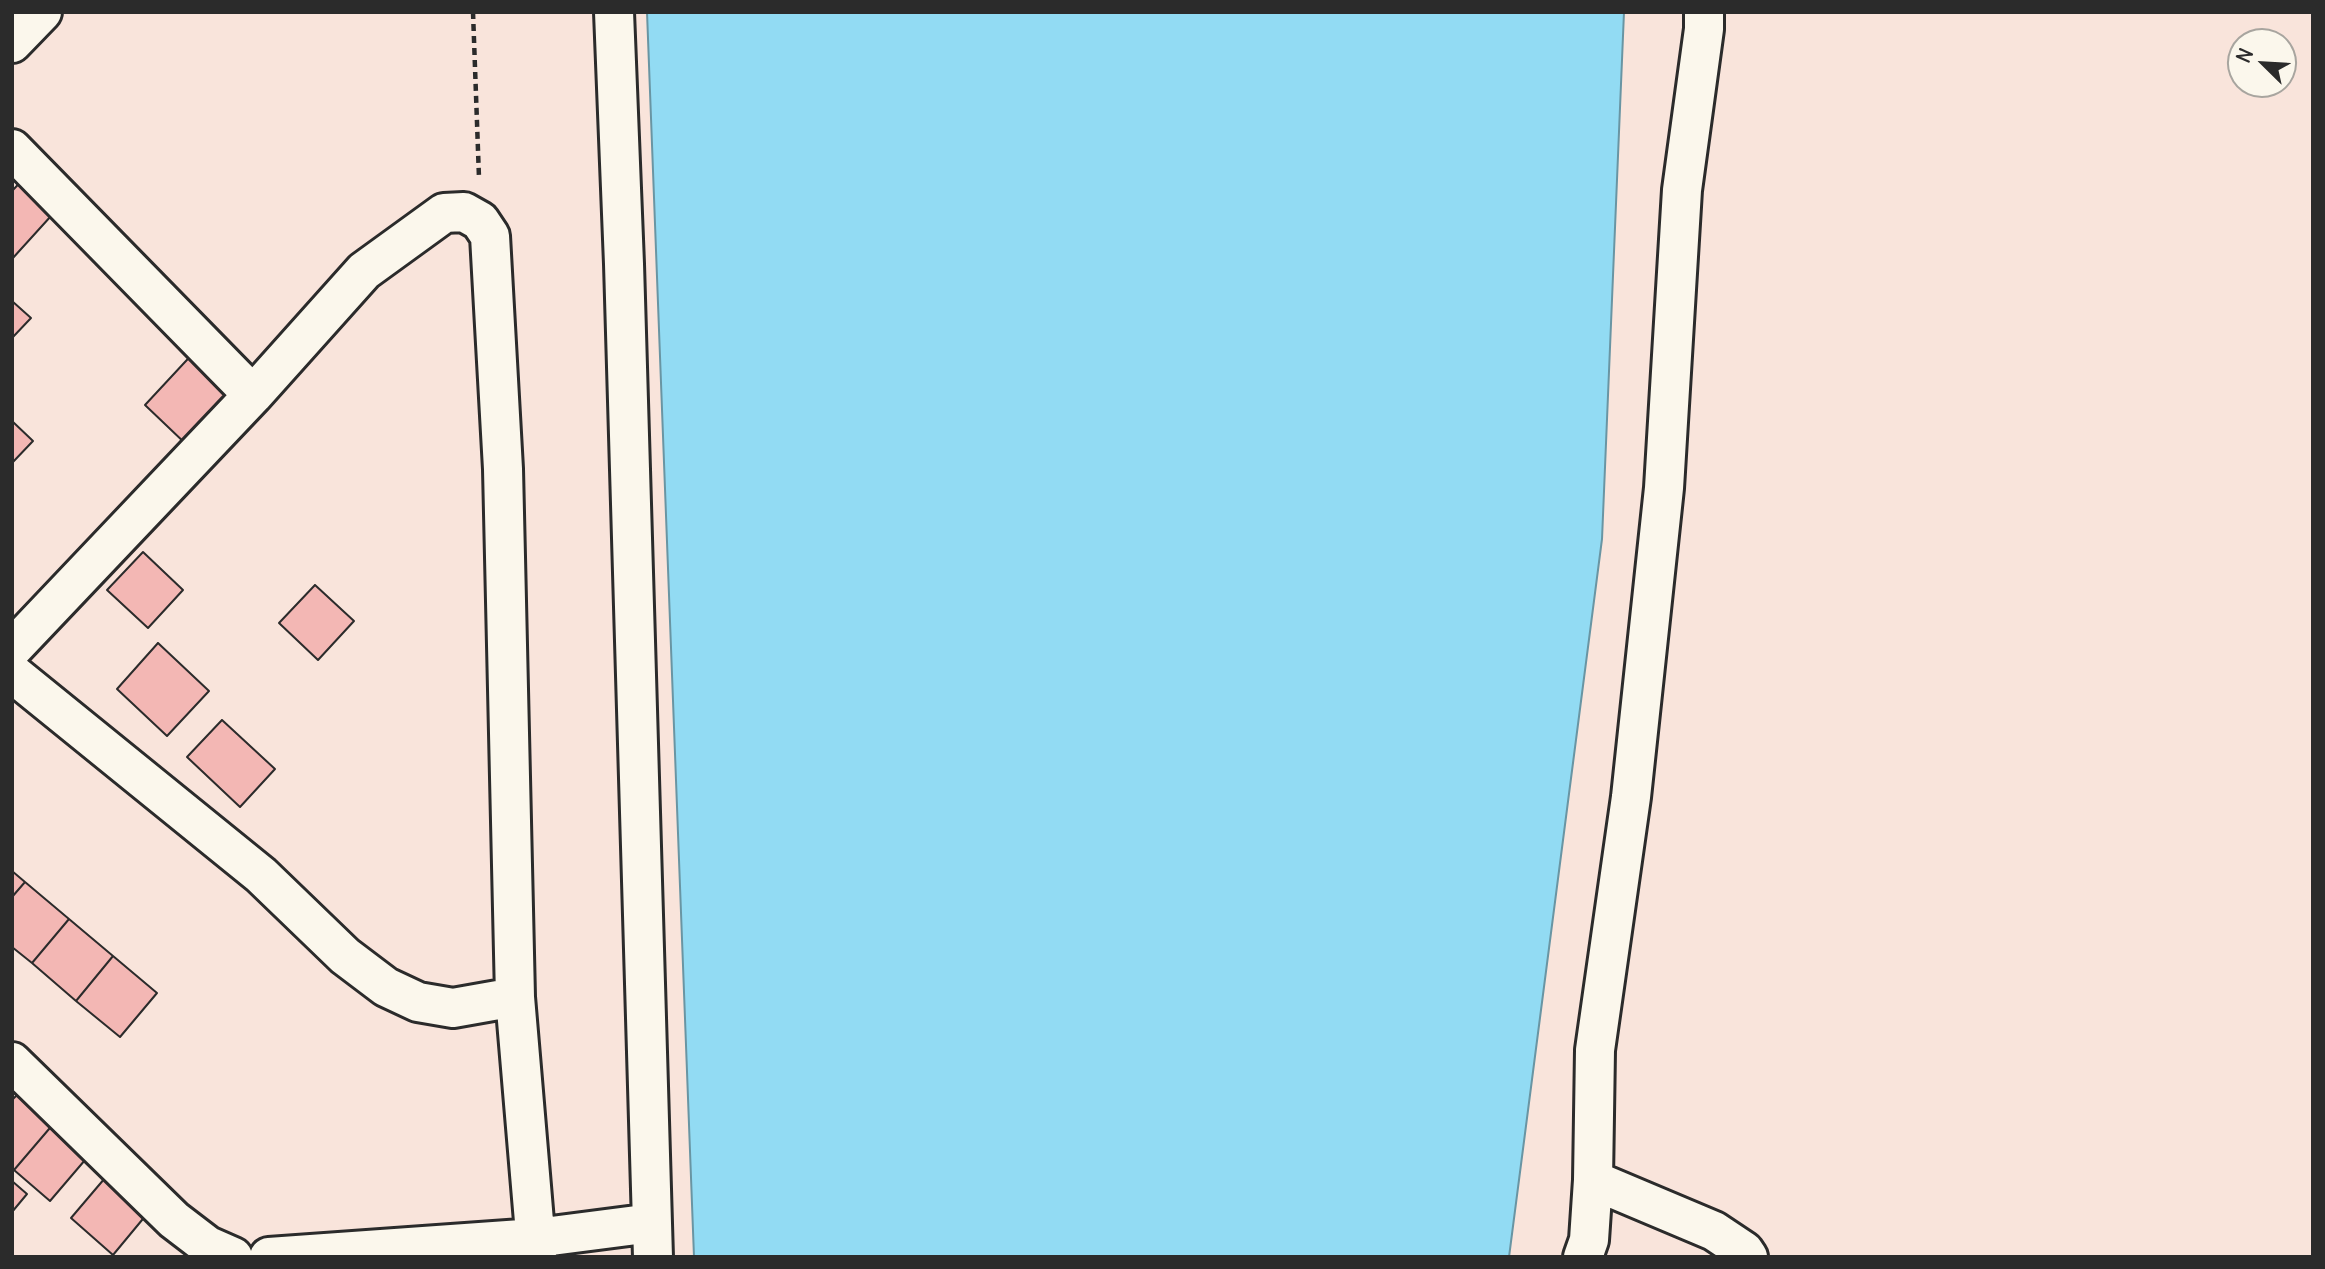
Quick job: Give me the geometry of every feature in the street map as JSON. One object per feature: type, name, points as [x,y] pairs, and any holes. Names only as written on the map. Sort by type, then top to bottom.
[{"type":"street","points":[[12,43],[42,12]]},
{"type":"street","points":[[269,1257],[653,1240],[614,12]]},
{"type":"street","points":[[1583,1257],[1589,1240],[1593,1180],[1595,1050],[1631,797],[1663,501],[1682,190],[1704,12]]},
{"type":"street","points":[[12,149],[253,395]]},
{"type":"street","points":[[12,649],[253,395],[364,271],[444,213],[464,212],[480,221],[490,236],[503,469],[515,997],[536,1247]]},
{"type":"street","points":[[12,673],[261,875],[345,956],[386,987],[418,1002],[453,1008],[515,997]]},
{"type":"street","points":[[12,1062],[174,1220],[208,1246],[233,1257]]},
{"type":"street","points":[[1593,1180],[1714,1231],[1744,1251],[1748,1257]]},
{"type":"path","points":[[473,12],[480,221]]},
{"type":"water","points":[[647,12],[1624,12],[1602,539],[1509,1257],[694,1257]]},
{"type":"building","points":[[28,174],[61,205],[12,259],[12,191]]},
{"type":"building","points":[[12,301],[31,318],[12,338]]},
{"type":"building","points":[[198,348],[241,389],[188,446],[145,405]]},
{"type":"building","points":[[12,421],[33,441],[12,463]]},
{"type":"building","points":[[143,552],[183,590],[148,628],[107,590]]},
{"type":"building","points":[[315,585],[354,621],[318,660],[279,623]]},
{"type":"building","points":[[158,643],[209,691],[167,736],[117,689]]},
{"type":"building","points":[[222,720],[275,769],[240,807],[187,757]]},
{"type":"building","points":[[12,871],[25,882],[12,897]]},
{"type":"building","points":[[25,882],[69,919],[32,963],[12,947],[12,897]]},
{"type":"building","points":[[69,919],[113,956],[76,1001],[32,963]]},
{"type":"building","points":[[113,956],[157,993],[120,1037],[76,1001]]},
{"type":"building","points":[[20,1092],[55,1122],[14,1170],[12,1100]]},
{"type":"building","points":[[55,1122],[91,1153],[50,1201],[14,1170]]},
{"type":"building","points":[[105,1178],[147,1214],[113,1255],[71,1218]]},
{"type":"building","points":[[12,1181],[27,1194],[12,1212]]}]
